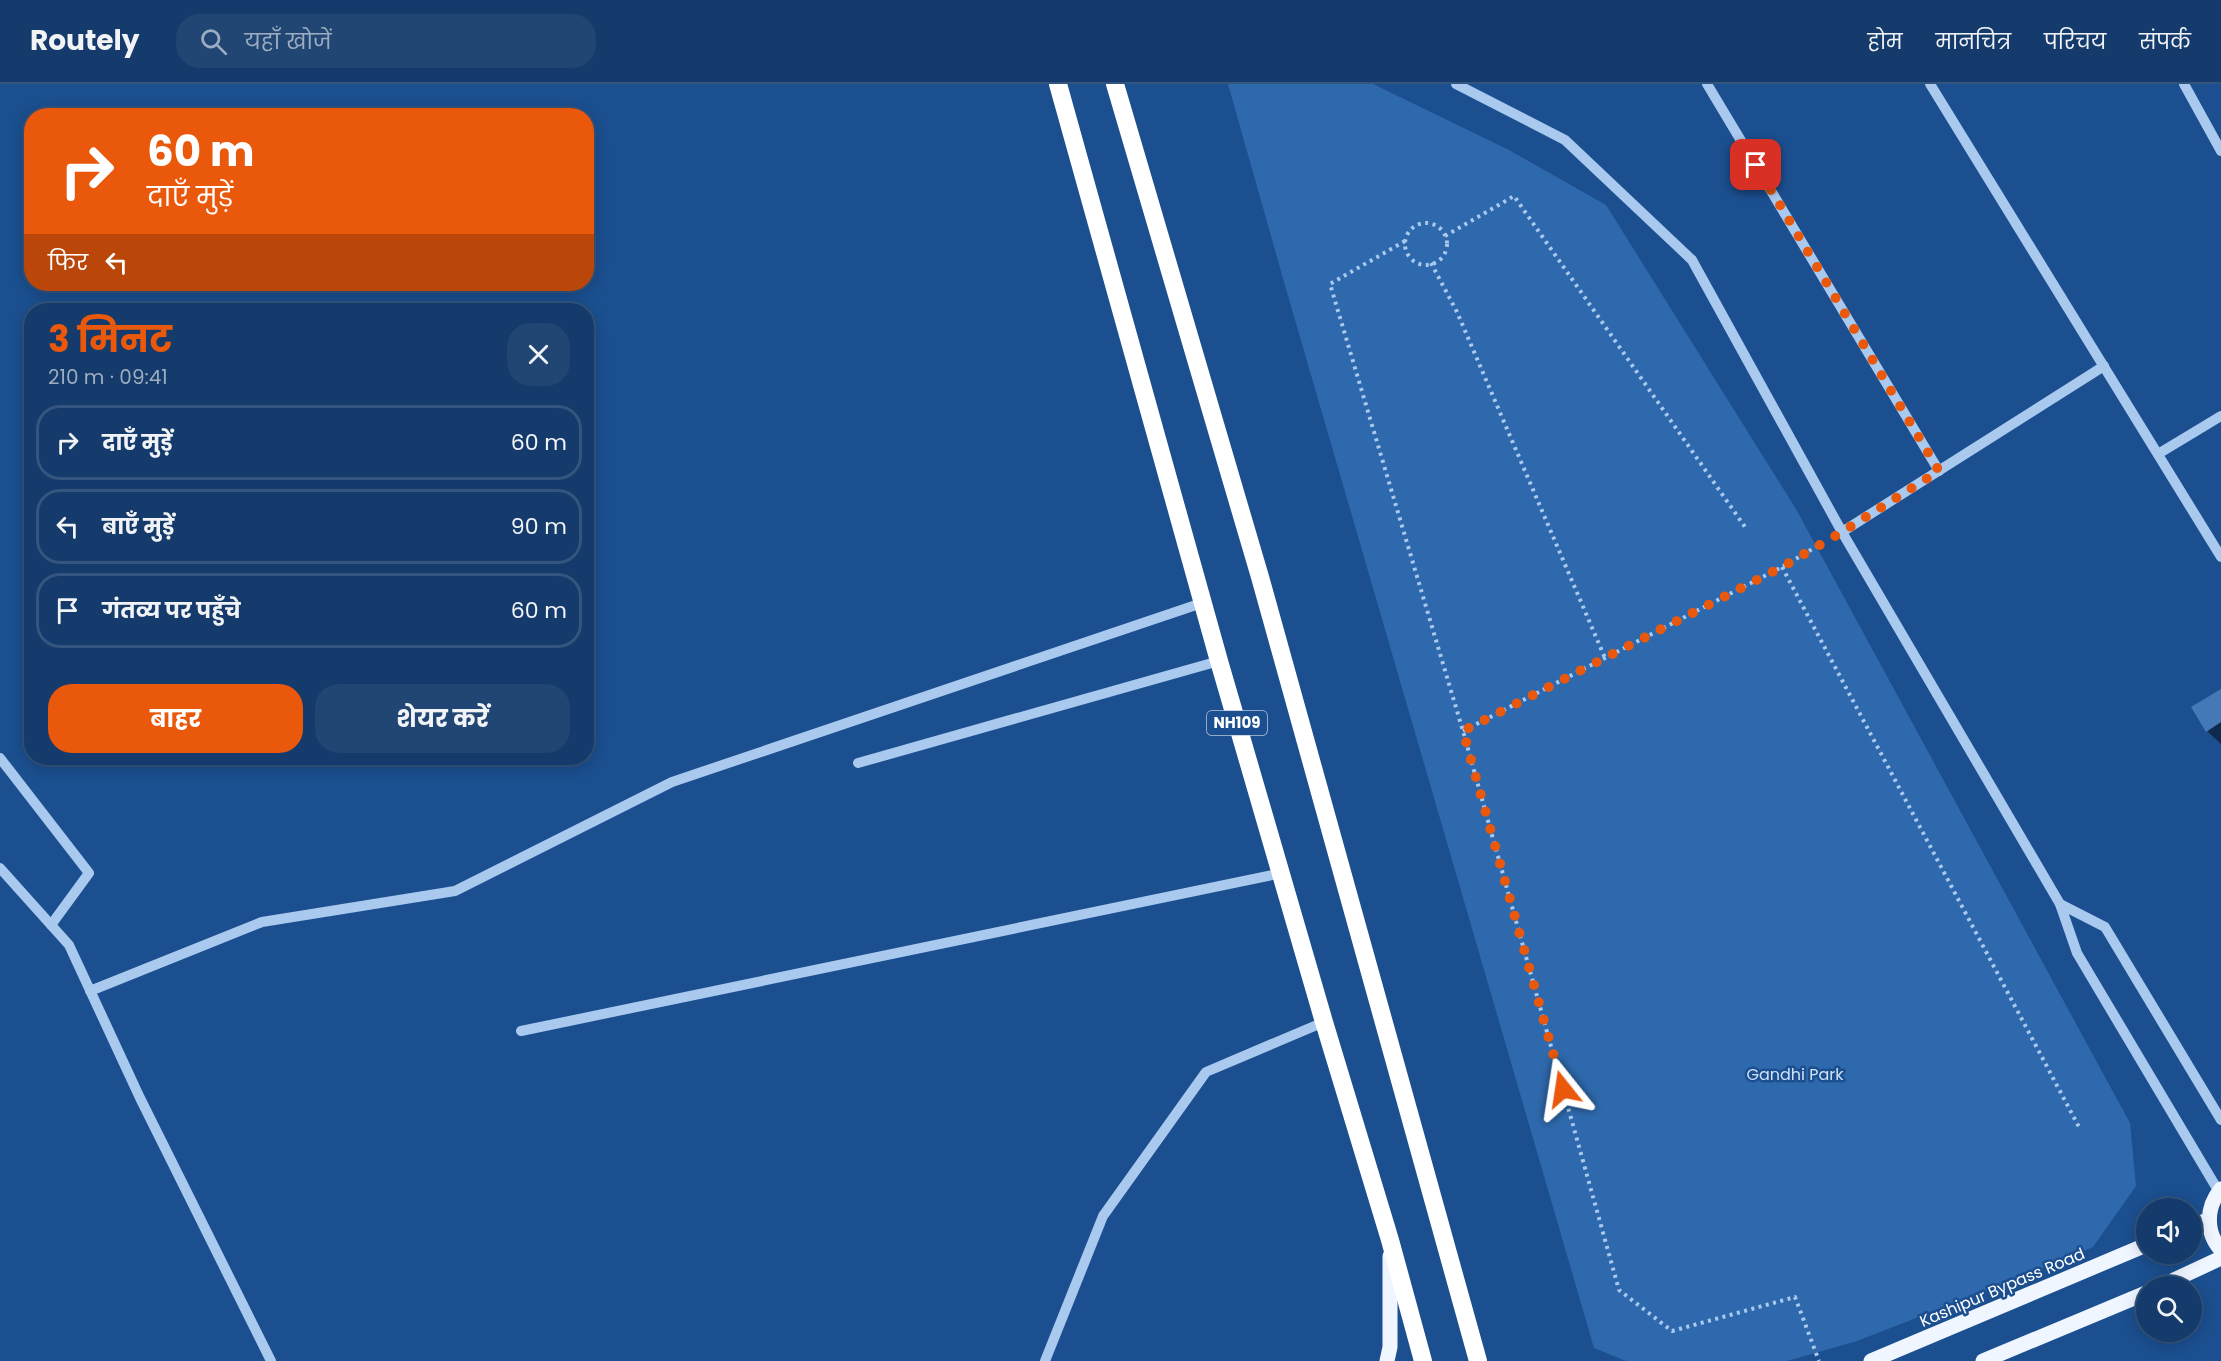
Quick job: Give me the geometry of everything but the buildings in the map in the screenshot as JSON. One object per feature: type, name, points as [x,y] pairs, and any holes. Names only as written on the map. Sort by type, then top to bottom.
[{"type":"highway","name":"NH109","points":[[1058,84],[1202,603],[1390,1240],[1423,1361]]},
{"type":"highway","points":[[1115,84],[1263,589],[1478,1361]]},
{"type":"main road","points":[[2220,1190],[2212,1202],[2209,1220],[2210,1231],[2221,1250]]},
{"type":"main road","points":[[2202,1223],[2209,1220]]},
{"type":"main road","points":[[1387,1361],[1390,1347],[1390,1240]]},
{"type":"main road","name":"Kashipur Bypass Road","points":[[1871,1361],[2136,1249]]},
{"type":"main road","points":[[2183,1276],[2221,1258]]},
{"type":"main road","points":[[1983,1361],[2136,1297]]},
{"type":"street","points":[[1456,84],[1564,140],[1692,260],[1842,532],[2060,904],[2077,953],[2220,1190]]},
{"type":"street","points":[[1707,84],[1939,471]]},
{"type":"street","points":[[1930,84],[2221,556]]},
{"type":"street","points":[[2184,84],[2221,151]]},
{"type":"street","points":[[1842,532],[2104,366]]},
{"type":"street","points":[[2158,454],[2221,416]]},
{"type":"street","points":[[90,991],[262,922],[455,891],[672,782],[1202,603]]},
{"type":"street","points":[[858,763],[1219,661]]},
{"type":"street","points":[[0,758],[89,873],[51,925]]},
{"type":"street","points":[[0,868],[69,945],[145,1108],[271,1361]]},
{"type":"street","points":[[521,1030],[1282,873]]},
{"type":"street","points":[[2060,904],[2105,927],[2221,1120]]},
{"type":"street","points":[[1045,1361],[1103,1216],[1206,1072],[1324,1022]]},
{"type":"path","points":[[1445,236],[1514,196],[1745,527]]},
{"type":"path","points":[[1405,241],[1412,260],[1425,264],[1443,256],[1446,249],[1445,236],[1436,225],[1423,223],[1411,229],[1405,241],[1330,284],[1463,731],[1619,1290],[1672,1331],[1795,1297],[1819,1361]]},
{"type":"path","points":[[1431,263],[1457,312],[1605,658]]},
{"type":"path","points":[[1463,731],[1782,567],[1842,532]]},
{"type":"path","points":[[1782,567],[2079,1127]]},
{"type":"green space","name":"Gandhi Park","points":[[1228,84],[1373,84],[1507,149],[1606,205],[1796,509],[2130,1123],[2136,1186],[2093,1247],[1857,1341],[1787,1361],[1626,1361],[1594,1348]]},
{"type":"route","points":[[1563,1089],[1463,731],[1782,567],[1939,471],[1756,165]]}]
